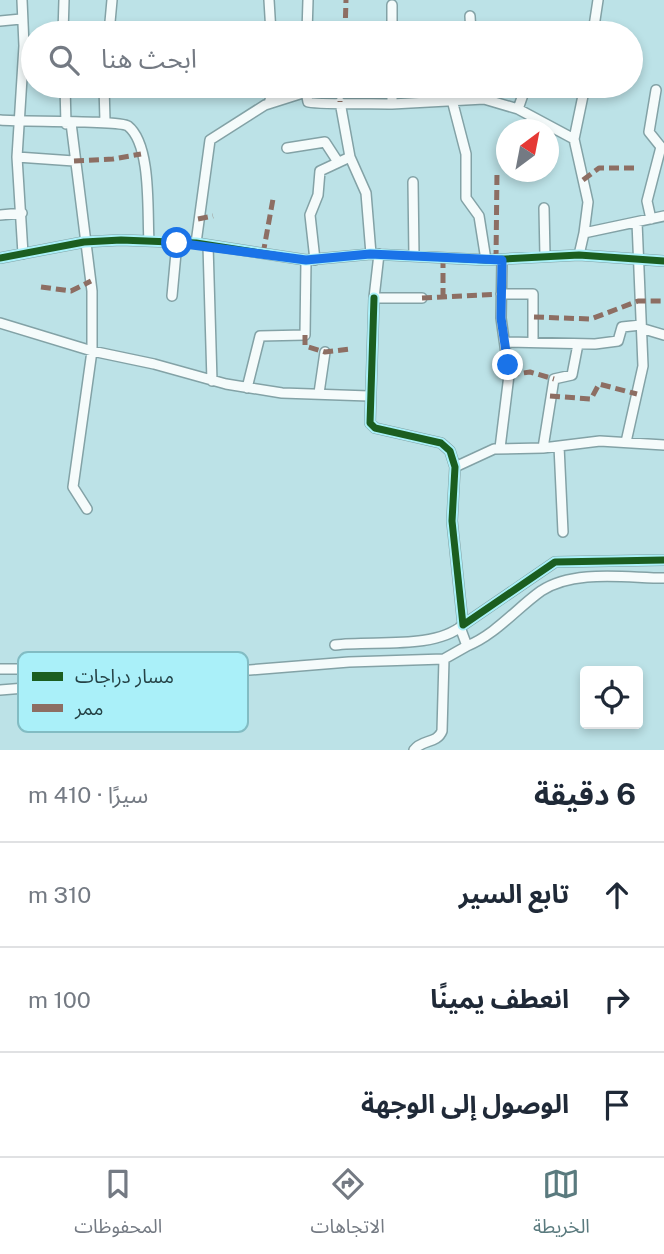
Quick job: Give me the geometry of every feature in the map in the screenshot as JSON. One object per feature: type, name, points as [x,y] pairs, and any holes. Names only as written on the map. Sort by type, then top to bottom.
[{"type":"street","points":[[0,21],[21,19],[22,0]]},
{"type":"street","points":[[63,21],[64,0]]},
{"type":"street","points":[[110,21],[112,0]]},
{"type":"street","points":[[269,0],[270,21]]},
{"type":"street","points":[[307,21],[308,0]]},
{"type":"street","points":[[595,21],[598,0]]},
{"type":"street","points":[[392,5],[392,21]]},
{"type":"street","points":[[470,16],[470,21]]},
{"type":"street","points":[[651,219],[647,201],[663,147],[649,132],[656,90]]},
{"type":"street","points":[[21,96],[18,157],[23,254]]},
{"type":"street","points":[[66,98],[91,281],[92,351],[73,481],[74,490],[86,509]]},
{"type":"street","points":[[104,98],[105,121]]},
{"type":"street","points":[[269,103],[271,98]]},
{"type":"street","points":[[196,243],[210,140],[269,103],[282,98]]},
{"type":"street","points":[[309,98],[311,104],[392,104],[475,98],[518,109],[574,139]]},
{"type":"street","points":[[392,98],[392,104]]},
{"type":"street","points":[[518,109],[522,98]]},
{"type":"street","points":[[579,255],[588,202],[574,139],[583,98]]},
{"type":"street","points":[[452,100],[466,154],[466,194],[479,216],[486,260]]},
{"type":"street","points":[[340,102],[350,157],[366,193],[374,254],[369,418],[373,426],[441,443],[450,451],[456,467],[452,507],[462,626],[467,646]]},
{"type":"street","points":[[0,120],[123,123],[135,136],[146,172],[149,241]]},
{"type":"street","points":[[287,148],[325,142],[338,162]]},
{"type":"street","points":[[18,157],[74,161]]},
{"type":"street","points":[[247,388],[260,336],[305,335],[311,260],[310,213],[318,195],[321,169],[350,157]]},
{"type":"street","points":[[414,182],[414,256]]},
{"type":"street","points":[[544,208],[545,256]]},
{"type":"street","points":[[0,215],[22,213]]},
{"type":"street","points":[[584,233],[664,216]]},
{"type":"street","points":[[626,442],[643,366],[637,222]]},
{"type":"street","points":[[0,258],[84,242],[149,241],[196,243],[311,260],[374,254],[486,260],[579,255],[664,261]]},
{"type":"street","points":[[172,296],[177,243]]},
{"type":"street","points":[[208,245],[212,382]]},
{"type":"street","points":[[500,448],[509,375],[501,294],[502,260]]},
{"type":"street","points":[[501,294],[533,294],[533,342]]},
{"type":"street","points":[[374,298],[422,298]]},
{"type":"street","points":[[0,323],[92,351],[154,364],[212,382],[247,388],[369,396]]},
{"type":"street","points":[[505,342],[616,342],[622,327],[642,327],[664,335]]},
{"type":"street","points":[[543,448],[554,379],[572,375],[578,344]]},
{"type":"street","points":[[319,393],[325,352]]},
{"type":"street","points":[[456,467],[500,448],[626,442],[664,445]]},
{"type":"street","points":[[559,446],[562,532]]},
{"type":"street","points":[[335,645],[431,639],[462,626],[555,562],[664,560]]},
{"type":"street","points":[[248,670],[349,662],[444,659],[483,637],[541,592],[558,583],[598,578],[664,578]]},
{"type":"street","points":[[414,750],[419,744],[437,739],[442,730],[444,659]]},
{"type":"street","points":[[0,669],[18,669]]},
{"type":"street","points":[[0,690],[18,689]]},
{"type":"marked path","points":[[345,21],[346,0]]},
{"type":"marked path","points":[[74,161],[141,154]]},
{"type":"marked path","points":[[583,180],[599,168],[636,168]]},
{"type":"marked path","points":[[496,260],[497,182]]},
{"type":"marked path","points":[[263,254],[273,199]]},
{"type":"marked path","points":[[198,219],[213,216]]},
{"type":"marked path","points":[[443,258],[443,297]]},
{"type":"marked path","points":[[41,287],[71,291],[91,281]]},
{"type":"marked path","points":[[422,298],[501,294]]},
{"type":"marked path","points":[[534,317],[591,319],[638,301],[664,301]]},
{"type":"marked path","points":[[305,335],[305,346],[325,352],[351,349]]},
{"type":"marked path","points":[[509,375],[530,372],[554,379]]},
{"type":"marked path","points":[[550,396],[591,399],[599,384],[637,394]]},
{"type":"cycle path","points":[[0,258],[84,242],[121,240],[196,243],[306,260],[371,254],[486,260],[579,255],[664,261]]},
{"type":"cycle path","points":[[374,298],[370,423],[375,428],[441,443],[450,451],[455,467],[452,521],[463,625],[555,562],[664,560]]},
{"type":"route","points":[[177,243],[196,243],[306,260],[370,254],[502,260],[501,318],[508,365]]}]
